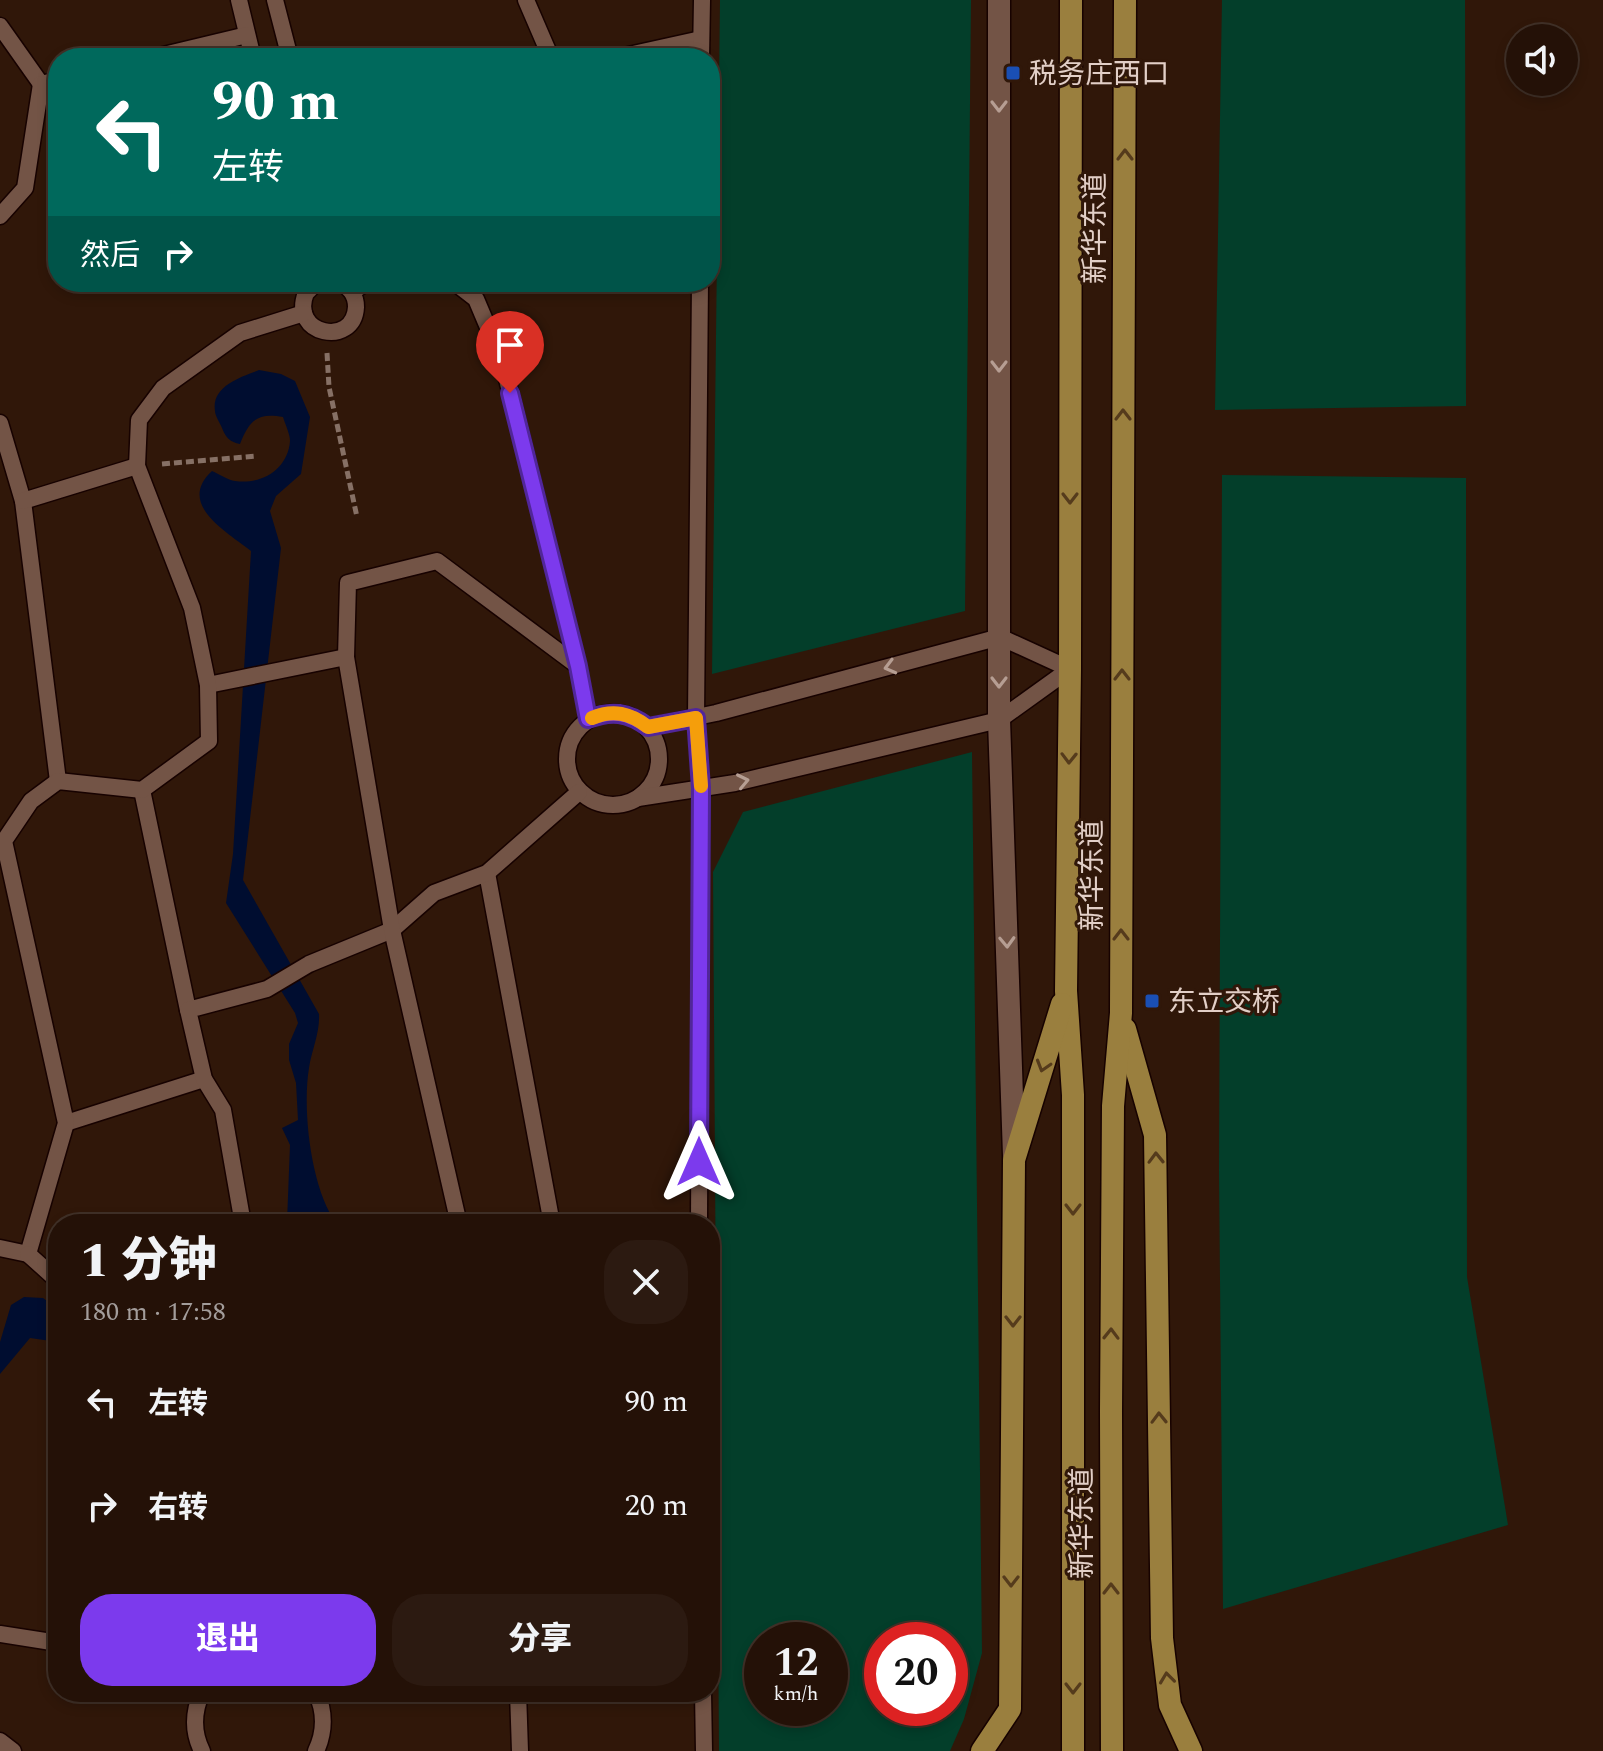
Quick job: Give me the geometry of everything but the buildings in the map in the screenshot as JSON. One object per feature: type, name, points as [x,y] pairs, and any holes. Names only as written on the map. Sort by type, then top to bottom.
[{"type":"main road","name":"新华东道","points":[[1071,0],[1066,991],[1073,1095],[1073,1751]]},
{"type":"main road","name":"新华东道","points":[[1112,1751],[1113,1106],[1121,1013],[1125,0]]},
{"type":"main road","points":[[982,1751],[1010,1709],[1014,1160],[1066,991]]},
{"type":"main road","points":[[1121,1013],[1155,1135],[1162,1638],[1170,1705],[1191,1751]]},
{"type":"street","points":[[999,0],[999,720],[1014,1160]]},
{"type":"lane","points":[[239,0],[250,48]]},
{"type":"lane","points":[[275,0],[287,48]]},
{"type":"lane","points":[[526,0],[547,48]]},
{"type":"lane","points":[[701,48],[702,0]]},
{"type":"lane","points":[[0,26],[48,80]]},
{"type":"lane","points":[[193,48],[247,35]]},
{"type":"lane","points":[[660,48],[701,39]]},
{"type":"lane","points":[[0,216],[25,188],[48,90]]},
{"type":"lane","points":[[307,292],[303,299],[304,313],[312,326],[326,332],[342,329],[354,317],[355,300],[350,292]]},
{"type":"lane","points":[[467,292],[476,299],[503,363],[578,666],[588,719]]},
{"type":"lane","points":[[699,1214],[701,788],[696,718],[700,292]]},
{"type":"lane","points":[[28,1254],[66,1123],[4,841],[31,801],[58,781],[142,790],[209,741],[208,685],[192,608],[137,466],[139,420],[163,388],[240,333],[304,313]]},
{"type":"lane","points":[[0,423],[23,501],[58,781]]},
{"type":"lane","points":[[23,501],[137,466]]},
{"type":"lane","points":[[457,1214],[392,930],[346,657],[348,583],[437,561],[578,666]]},
{"type":"lane","points":[[638,798],[735,783],[999,720],[1070,669],[1000,637],[696,718],[648,727]]},
{"type":"lane","points":[[208,685],[346,657]]},
{"type":"lane","points":[[603,713],[619,713],[635,717],[648,727],[660,757],[658,773],[651,787],[624,805],[593,801],[579,792],[571,780],[566,753],[570,740],[588,719],[603,713]]},
{"type":"lane","points":[[142,790],[204,1079],[223,1110],[241,1214]]},
{"type":"lane","points":[[188,1010],[267,989],[309,964],[392,930],[434,893],[487,873],[579,792]]},
{"type":"lane","points":[[487,873],[550,1214]]},
{"type":"lane","points":[[66,1123],[204,1079]]},
{"type":"lane","points":[[0,1248],[28,1254],[48,1272]]},
{"type":"lane","points":[[0,1634],[48,1641]]},
{"type":"lane","points":[[199,1702],[194,1723],[202,1751]]},
{"type":"lane","points":[[316,1751],[322,1738],[323,1717],[319,1702]]},
{"type":"lane","points":[[518,1702],[520,1751]]},
{"type":"lane","points":[[703,1702],[704,1751]]},
{"type":"lane","points":[[0,1741],[13,1751]]},
{"type":"path","points":[[326,332],[329,387],[357,517]]},
{"type":"path","points":[[137,466],[257,456]]},
{"type":"green space","points":[[720,0],[971,0],[965,611],[712,674],[717,292],[720,292]]},
{"type":"green space","points":[[1222,0],[1465,0],[1466,406],[1215,410]]},
{"type":"green space","points":[[1222,475],[1466,478],[1467,1277],[1508,1525],[1223,1609],[1219,1171]]},
{"type":"green space","points":[[972,752],[982,1653],[968,1704],[968,1622],[864,1622],[864,1726],[961,1726],[950,1751],[719,1751],[720,1214],[715,1214],[713,872],[743,812]]},
{"type":"water","points":[[259,370],[281,374],[295,381],[310,417],[301,474],[276,496],[270,511],[281,548],[243,880],[319,1014],[307,1085],[308,1127],[315,1171],[331,1214],[287,1214],[290,1145],[282,1128],[298,1120],[289,1044],[298,1023],[295,1013],[226,903],[233,854],[251,551],[209,516],[202,506],[200,495],[202,483],[212,471],[245,482],[272,473],[284,460],[290,441],[283,417],[274,416],[255,420],[240,444],[227,437],[216,415],[215,402],[222,389],[236,379]]},
{"type":"water","points":[[24,1297],[43,1298],[48,1302],[48,1341],[30,1338],[0,1374],[0,1342],[11,1305]]},
{"type":"slow traffic","points":[[592,718],[603,713],[619,713],[635,717],[648,727],[696,718],[701,786]]},
{"type":"place","name":"税务庄西口","points":[[1013,73]]},
{"type":"place","name":"东立交桥","points":[[1152,1001]]},
{"type":"route","points":[[510,393],[578,666],[588,719],[603,713],[619,713],[635,717],[648,727],[696,718],[701,788],[699,1162]]}]
